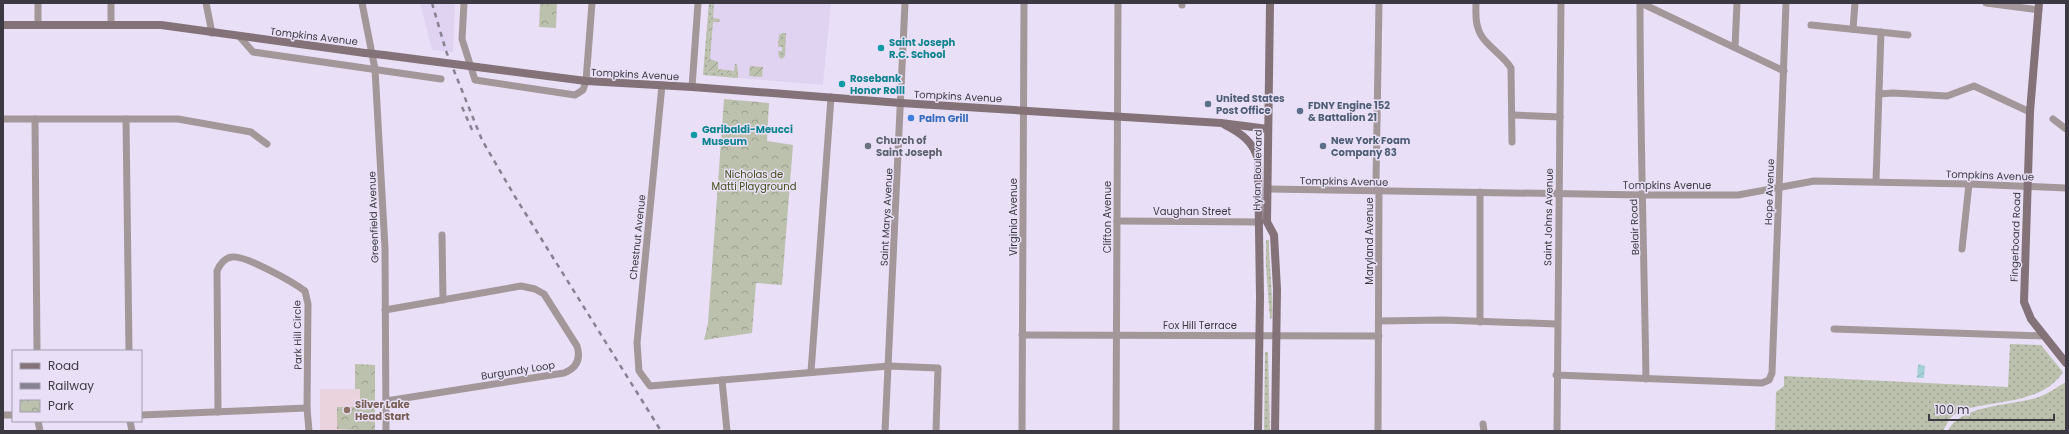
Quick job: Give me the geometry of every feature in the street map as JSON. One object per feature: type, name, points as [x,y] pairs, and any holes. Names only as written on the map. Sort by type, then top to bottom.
[{"type":"street","points":[[38,3],[38,24]]},
{"type":"street","points":[[111,3],[111,24]]},
{"type":"street","points":[[206,3],[212,33]]},
{"type":"street","name":"Greenfield Avenue","points":[[362,3],[375,69],[385,248],[386,431]]},
{"type":"street","points":[[464,3],[462,39],[475,80],[575,95],[583,90],[586,81],[592,3]]},
{"type":"street","points":[[692,87],[698,3]]},
{"type":"street","name":"Saint Marys Avenue","points":[[885,431],[905,3]]},
{"type":"street","name":"Virginia Avenue","points":[[1022,431],[1024,3]]},
{"type":"street","name":"Clifton Avenue","points":[[1116,431],[1118,3]]},
{"type":"street","name":"Hylan Boulevard","points":[[1258,431],[1263,222],[1268,189],[1270,3]]},
{"type":"street","name":"Maryland Avenue","points":[[1378,431],[1379,192],[1376,181],[1379,3]]},
{"type":"street","points":[[1476,3],[1478,28],[1482,37],[1507,61],[1511,68],[1512,142]]},
{"type":"street","name":"Saint Johns Avenue","points":[[1557,431],[1556,375],[1561,3]]},
{"type":"street","points":[[1641,3],[1784,71]]},
{"type":"street","name":"Belair Road","points":[[1641,3],[1641,178],[1643,195],[1646,379]]},
{"type":"street","points":[[1735,47],[1737,3]]},
{"type":"street","name":"Hope Avenue","points":[[1646,379],[1762,383],[1769,380],[1772,373],[1786,3]]},
{"type":"street","points":[[1853,29],[1855,3]]},
{"type":"street","points":[[1986,3],[2039,6]]},
{"type":"street","name":"Fingerboard Road","points":[[2039,6],[2030,112],[2024,302],[2026,311],[2066,363]]},
{"type":"street","name":"Tompkins Avenue","points":[[3,25],[161,25],[212,33],[586,81],[1221,123],[1268,129]]},
{"type":"street","points":[[1811,25],[1908,35]]},
{"type":"street","points":[[1876,181],[1881,32]]},
{"type":"street","points":[[239,36],[253,52],[441,79]]},
{"type":"street","name":"Chestnut Avenue","points":[[662,85],[637,343],[639,371],[650,386],[722,380]]},
{"type":"street","points":[[1879,94],[1893,93],[1947,96],[1974,86],[2030,112]]},
{"type":"street","points":[[812,372],[831,97]]},
{"type":"street","points":[[1512,115],[1560,117]]},
{"type":"street","points":[[3,119],[178,119],[251,132],[267,144]]},
{"type":"street","points":[[35,119],[37,350]]},
{"type":"street","points":[[126,119],[129,350]]},
{"type":"street","points":[[2053,119],[2066,128]]},
{"type":"street","points":[[1221,123],[1239,132],[1249,142],[1257,156],[1257,200],[1263,222]]},
{"type":"street","name":"Tompkins Avenue","points":[[1268,189],[1379,192],[1738,195],[1814,181],[1876,181],[2066,188]]},
{"type":"street","points":[[1962,249],[1969,184]]},
{"type":"street","points":[[1480,192],[1480,322]]},
{"type":"street","name":"Vaughan Street","points":[[1117,221],[1263,222]]},
{"type":"street","name":"Hylan Boulevard","points":[[1263,222],[1274,236],[1277,288],[1275,431]]},
{"type":"street","points":[[442,235],[442,300]]},
{"type":"street","name":"Park Hill Circle","points":[[218,412],[217,271],[225,259],[236,256],[292,282],[305,291],[308,304],[307,408],[309,431]]},
{"type":"street","name":"Burgundy Loop","points":[[385,310],[521,286],[535,289],[544,294],[577,346],[579,354],[576,364],[572,370],[564,373],[386,401]]},
{"type":"street","points":[[1379,321],[1443,320],[1557,324]]},
{"type":"street","points":[[1834,329],[2044,336]]},
{"type":"street","name":"Fox Hill Terrace","points":[[1022,335],[1379,336]]},
{"type":"street","points":[[727,431],[722,380],[889,366],[938,368],[936,431]]},
{"type":"street","points":[[1556,375],[1646,379]]},
{"type":"street","points":[[142,415],[307,408]]},
{"type":"shaded area","points":[[420,3],[455,3],[453,52],[432,50]]},
{"type":"shaded area","points":[[709,3],[831,3],[823,85],[703,75]]},
{"type":"shaded area","name":"Silver Lake Head Start","points":[[355,364],[375,365],[375,431],[320,431],[320,389],[355,389]]},
{"type":"green space","points":[[540,3],[557,3],[556,28],[539,27]]},
{"type":"green space","points":[[709,3],[712,3],[707,71],[738,74],[738,78],[703,75]]},
{"type":"green space","points":[[712,3],[714,3],[713,18],[720,19],[719,22],[713,22],[710,59],[718,62],[718,69],[734,71],[735,64],[737,64],[738,74],[707,71]]},
{"type":"green space","points":[[786,33],[785,56],[782,59],[779,57],[778,51],[782,51],[782,47],[778,47],[779,35]]},
{"type":"green space","points":[[750,66],[763,67],[762,77],[749,76]]},
{"type":"green space","name":"Nicholas de Matti Playground","points":[[724,99],[769,103],[767,141],[793,145],[782,285],[756,283],[752,333],[704,340],[708,323]]},
{"type":"green space","points":[[1266,240],[1269,240],[1272,308],[1272,318],[1270,319],[1266,266]]},
{"type":"green space","points":[[2010,344],[2041,345],[2063,372],[2054,383],[2030,396],[1959,411],[1950,418],[1943,431],[1775,431],[1776,392],[1784,386],[1784,376],[2008,387]]},
{"type":"green space","points":[[1265,352],[1268,352],[1270,431],[1264,431]]},
{"type":"green space","points":[[355,364],[375,365],[375,431],[337,429],[337,407],[360,407],[360,389],[355,389]]},
{"type":"green space","points":[[2066,382],[2066,431],[1948,431],[1954,422],[1975,411],[2039,397]]},
{"type":"water","points":[[1918,364],[1925,366],[1924,378],[1917,378]]},
{"type":"railway","points":[[432,3],[446,51],[482,140],[514,195],[661,431]]},
{"type":"railway","points":[[462,107],[473,132]]},
{"type":"place","name":"Saint Joseph R.C. School","points":[[881,48]]},
{"type":"place","name":"Rosebank Honor Rolll","points":[[842,84]]},
{"type":"place","name":"United States Post Office","points":[[1208,104]]},
{"type":"place","name":"FDNY Engine 152 & Battalion 21","points":[[1300,111]]},
{"type":"place","name":"Palm Grill","points":[[911,118]]},
{"type":"place","name":"Garibaldi-Meucci Museum","points":[[694,135]]},
{"type":"place","name":"Church of Saint Joseph","points":[[868,146]]},
{"type":"place","name":"New York Foam Company 83","points":[[1323,146]]},
{"type":"place","name":"Silver Lake Head Start","points":[[347,410]]}]
